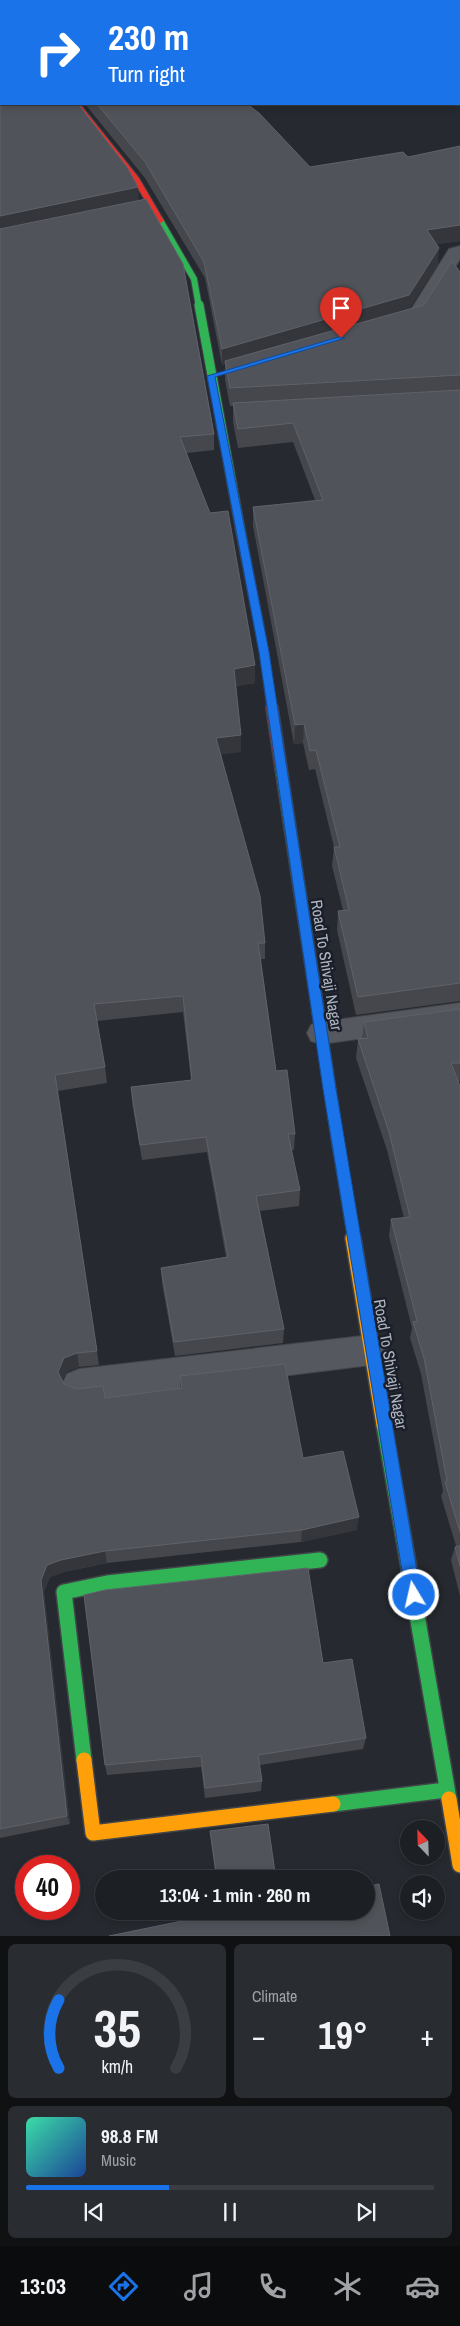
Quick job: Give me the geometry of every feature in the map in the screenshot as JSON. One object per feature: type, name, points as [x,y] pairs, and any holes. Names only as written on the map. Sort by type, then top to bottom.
[{"type":"street","name":"Road To Shivaji Nagar","points":[[77,105],[136,179],[194,279],[210,376],[228,415],[321,1033],[372,1350],[460,1865]]},
{"type":"street","points":[[132,211],[151,207]]},
{"type":"street","points":[[379,328],[416,317],[455,253],[460,251]]},
{"type":"street","points":[[210,376],[229,370]]},
{"type":"street","points":[[321,1033],[460,1014]]},
{"type":"street","points":[[79,1385],[372,1350]]},
{"type":"street","points":[[320,1560],[107,1583],[64,1592],[93,1833],[446,1790]]},
{"type":"building","points":[[0,105],[79,105],[127,167],[138,187],[0,216]]},
{"type":"building","points":[[98,105],[248,105],[259,113],[310,167],[403,152],[408,157],[460,146],[460,225],[427,230],[439,248],[409,295],[222,349],[204,262],[145,162]]},
{"type":"building","points":[[146,199],[183,264],[214,434],[180,437],[210,513],[228,511],[255,665],[234,669],[241,735],[216,738],[260,896],[265,943],[258,943],[276,1071],[287,1070],[295,1134],[288,1134],[300,1190],[256,1196],[284,1329],[174,1342],[161,1268],[228,1257],[206,1137],[140,1145],[131,1087],[192,1080],[183,996],[94,1004],[105,1067],[55,1075],[97,1351],[77,1353],[64,1358],[58,1372],[64,1384],[76,1389],[103,1386],[105,1398],[182,1388],[180,1376],[285,1364],[303,1458],[343,1451],[359,1517],[302,1530],[105,1551],[61,1560],[47,1565],[41,1580],[67,1816],[0,1829],[0,229]]},
{"type":"building","points":[[452,261],[460,272],[460,375],[230,388],[225,361],[424,305]]},
{"type":"building","points":[[460,390],[460,983],[358,997],[338,911],[349,910],[334,847],[340,847],[316,750],[310,751],[304,724],[295,725],[253,507],[323,500],[293,423],[238,429],[233,403]]},
{"type":"building","points":[[460,1009],[460,1063],[451,1063],[460,1086],[460,1532],[445,1482],[447,1481],[424,1358],[413,1322],[417,1321],[391,1219],[410,1217],[389,1132],[358,1039],[368,1038],[364,1022]]},
{"type":"building","points":[[460,1546],[460,1566],[455,1547]]},
{"type":"building","points":[[308,1568],[323,1663],[352,1659],[366,1738],[258,1755],[262,1781],[205,1788],[201,1756],[105,1765],[84,1595],[105,1590]]},
{"type":"building","points":[[268,1824],[275,1870],[216,1870],[210,1831]]},
{"type":"building","points":[[379,1884],[390,1936],[109,1936],[187,1920],[375,1920],[375,1885]]},
{"type":"traffic: fast","points":[[160,220],[194,279],[241,533]]},
{"type":"traffic: fast","points":[[281,768],[338,1143]]},
{"type":"traffic: fast","points":[[384,1425],[449,1799]]},
{"type":"traffic: fast","points":[[84,1760],[64,1592],[107,1583],[320,1560]]},
{"type":"traffic: fast","points":[[333,1804],[446,1790]]},
{"type":"traffic: slow","points":[[338,1143],[384,1425]]},
{"type":"traffic: slow","points":[[84,1760],[93,1833],[333,1804]]},
{"type":"traffic: slow","points":[[449,1799],[460,1865]]},
{"type":"traffic: jam","points":[[77,105],[136,179],[160,220]]},
{"type":"traffic: jam","points":[[241,533],[264,652],[281,768]]},
{"type":"route","points":[[341,338],[210,376],[264,652],[315,995],[372,1350],[414,1595]]}]
